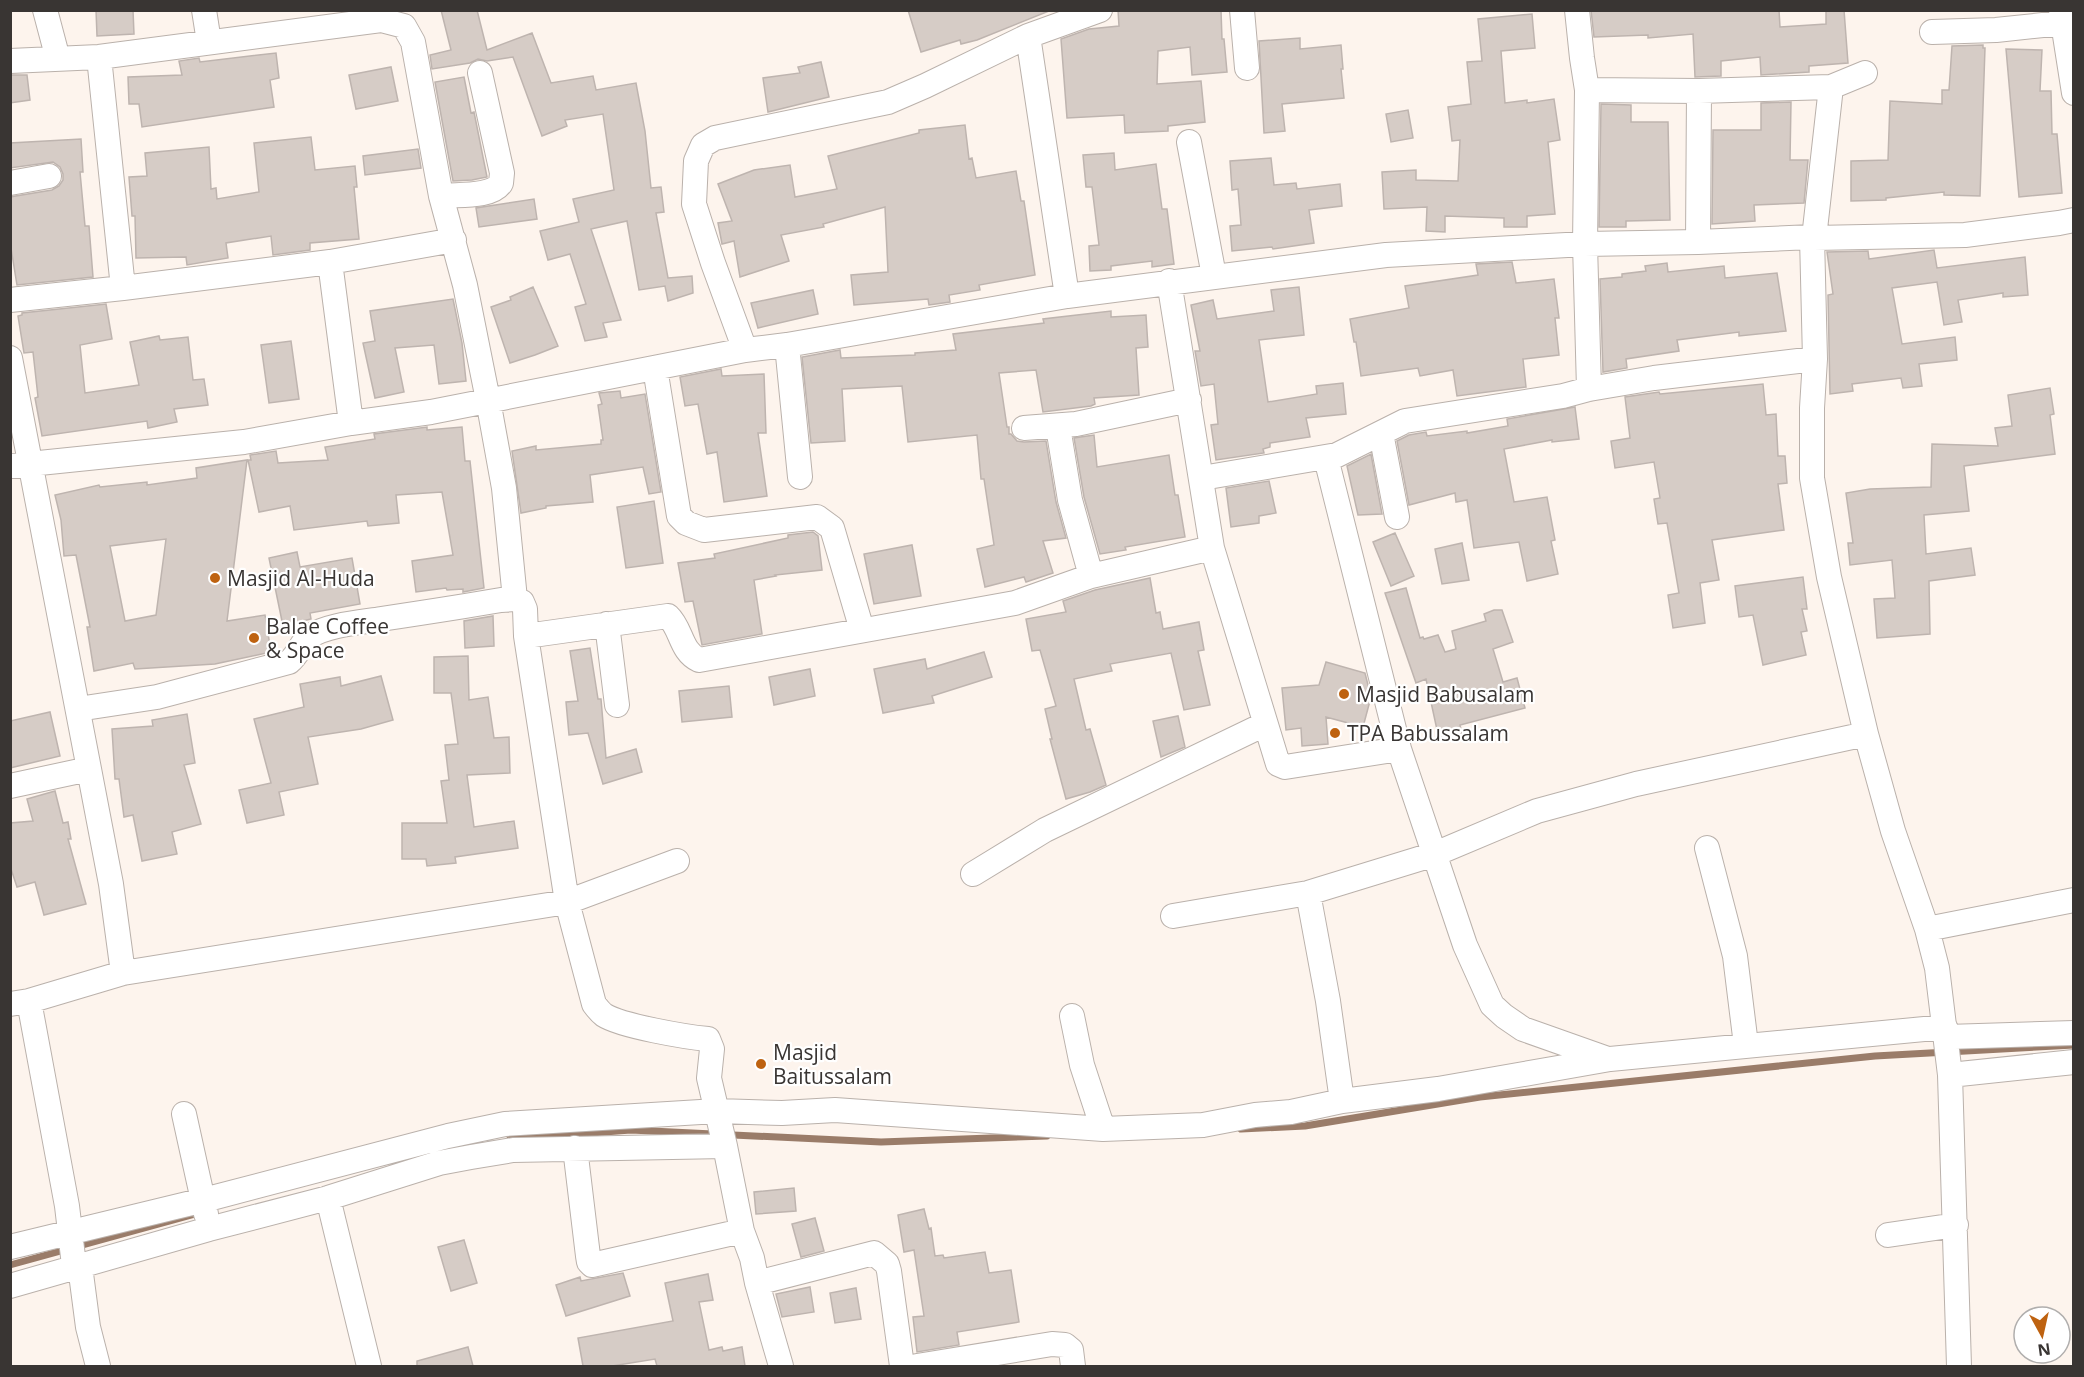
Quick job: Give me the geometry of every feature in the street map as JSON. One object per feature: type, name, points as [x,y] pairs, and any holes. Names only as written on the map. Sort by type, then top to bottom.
[{"type":"street","points":[[45,10],[58,59]]},
{"type":"street","points":[[204,10],[209,42]]},
{"type":"street","points":[[745,350],[713,264],[694,204],[696,161],[703,145],[715,138],[888,102],[1028,36],[1100,10]]},
{"type":"street","points":[[1242,10],[1247,68]]},
{"type":"street","points":[[1577,10],[1587,90],[1585,244],[1589,389]]},
{"type":"street","points":[[1932,32],[1996,30],[2061,17],[2073,93]]},
{"type":"street","points":[[10,62],[99,57],[381,20],[404,26],[413,42],[441,196],[465,285],[488,400],[504,488],[515,599]]},
{"type":"street","points":[[1028,36],[1067,296]]},
{"type":"street","points":[[99,57],[123,288]]},
{"type":"street","points":[[441,196],[483,193],[494,190],[501,183],[502,173],[480,73]]},
{"type":"street","points":[[1587,90],[1699,91],[1831,87],[1865,73]]},
{"type":"street","points":[[1831,87],[1813,237],[1815,359],[1812,478],[1828,578],[1866,734],[1893,831],[1927,929],[1937,968],[1947,1049],[1956,1225],[1959,1366]]},
{"type":"street","points":[[1698,242],[1699,91]]},
{"type":"street","points":[[1190,142],[1214,276]]},
{"type":"street","points":[[10,183],[49,176]]},
{"type":"street","points":[[21,466],[244,442],[351,423],[431,412],[745,350],[787,345],[1067,296],[1169,281],[1386,255],[1585,244],[1965,235],[2059,224],[2073,220]]},
{"type":"street","points":[[10,300],[330,262],[454,240]]},
{"type":"street","points":[[330,262],[351,423]]},
{"type":"street","points":[[1169,281],[1212,548],[1278,764],[1280,766],[1399,749]]},
{"type":"street","points":[[787,345],[800,477]]},
{"type":"street","points":[[10,358],[21,466],[78,709],[82,743],[111,884],[123,973]]},
{"type":"street","points":[[1202,477],[1332,457],[1405,421],[1563,396],[1589,389],[1654,378],[1815,359]]},
{"type":"street","points":[[655,368],[680,516],[693,527],[704,530],[817,517],[826,522],[832,528],[862,630]]},
{"type":"street","points":[[1024,428],[1058,427],[1189,400]]},
{"type":"street","points":[[1058,427],[1070,500],[1091,576]]},
{"type":"street","points":[[1381,433],[1397,517]]},
{"type":"street","points":[[1332,457],[1371,611],[1406,721],[1393,724],[1399,749],[1465,945],[1492,1005],[1523,1029],[1610,1059]]},
{"type":"street","points":[[526,636],[668,616],[673,621],[686,650],[699,660],[1015,603],[1091,576],[1212,548]]},
{"type":"street","points":[[78,709],[157,697],[289,662],[297,656],[301,645],[310,636],[322,631],[357,623],[515,599],[522,602],[525,609],[526,636],[567,902],[594,1004],[602,1014],[614,1020],[692,1038],[708,1039],[712,1050],[709,1078],[742,1231],[752,1258],[781,1366]]},
{"type":"street","points":[[607,624],[617,705]]},
{"type":"street","points":[[974,874],[1045,830],[1265,724]]},
{"type":"street","points":[[1173,916],[1308,893],[1435,854],[1537,811],[1636,784],[1866,734]]},
{"type":"street","points":[[10,786],[89,770]]},
{"type":"street","points":[[1707,848],[1735,956],[1746,1045]]},
{"type":"street","points":[[98,1366],[20,1003],[123,973],[567,902],[677,861]]},
{"type":"street","points":[[1308,893],[1328,1001],[1342,1101]]},
{"type":"street","points":[[1927,929],[2064,904],[2073,900]]},
{"type":"street","points":[[1072,1016],[1082,1065],[1103,1129]]},
{"type":"street","points":[[1947,1049],[2073,1033]]},
{"type":"street","points":[[10,1286],[74,1249],[206,1215],[328,1198],[439,1163],[513,1150],[575,1148],[721,1129],[782,1113],[835,1110],[1103,1129],[1203,1125],[1255,1115],[1291,1112],[1342,1101],[1438,1089],[1610,1059],[1851,1037],[2073,1062]]},
{"type":"street","points":[[184,1114],[206,1215]]},
{"type":"street","points":[[10,1248],[74,1249],[206,1215],[448,1136],[505,1124],[721,1129]]},
{"type":"street","points":[[575,1148],[588,1256],[592,1265],[742,1231]]},
{"type":"street","points":[[328,1198],[369,1366]]},
{"type":"street","points":[[1888,1235],[1956,1225]]},
{"type":"street","points":[[757,1283],[874,1253],[887,1264],[889,1271],[902,1366]]},
{"type":"street","points":[[917,1366],[1052,1344],[1065,1345],[1071,1350],[1073,1366]]},
{"type":"building","points":[[96,10],[133,10],[134,34],[97,36]]},
{"type":"building","points":[[441,10],[477,10],[487,50],[532,33],[551,83],[593,76],[596,90],[636,83],[645,131],[651,188],[661,187],[664,212],[656,213],[668,278],[692,276],[693,293],[668,301],[665,286],[639,290],[627,221],[591,229],[621,320],[603,323],[607,337],[585,341],[575,307],[586,304],[570,254],[548,260],[540,231],[579,222],[573,199],[614,190],[603,114],[565,120],[567,126],[542,136],[513,57],[487,61],[478,59],[470,63],[432,69],[430,55],[451,50]]},
{"type":"building","points":[[908,10],[1049,11],[977,40],[961,44],[960,40],[921,52]]},
{"type":"building","points":[[1118,10],[1221,10],[1227,72],[1192,75],[1190,47],[1158,51],[1157,84],[1201,81],[1205,122],[1168,126],[1168,131],[1125,133],[1124,115],[1067,118],[1061,39],[1089,29],[1119,26]]},
{"type":"building","points":[[1591,10],[1779,10],[1780,27],[1826,24],[1826,10],[1844,10],[1848,63],[1809,66],[1809,72],[1761,75],[1760,57],[1721,61],[1721,76],[1695,77],[1693,34],[1648,38],[1648,35],[1594,37]]},
{"type":"building","points":[[1532,14],[1535,48],[1501,51],[1505,103],[1554,99],[1560,140],[1548,142],[1555,214],[1527,216],[1527,227],[1504,227],[1504,218],[1445,216],[1445,232],[1426,231],[1427,207],[1384,209],[1382,172],[1416,170],[1416,180],[1458,181],[1460,140],[1452,141],[1448,107],[1471,104],[1467,62],[1482,61],[1478,19]]},
{"type":"building","points":[[1300,38],[1300,49],[1341,45],[1344,98],[1282,104],[1285,131],[1264,133],[1259,41]]},
{"type":"building","points":[[1983,45],[1985,48],[1980,196],[1944,195],[1944,192],[1886,198],[1886,200],[1851,201],[1851,161],[1888,160],[1890,101],[1942,104],[1942,90],[1949,90],[1952,46]]},
{"type":"building","points":[[2006,49],[2042,50],[2040,91],[2051,91],[2052,134],[2057,134],[2062,193],[2019,197]]},
{"type":"building","points":[[276,53],[279,78],[270,80],[274,107],[142,127],[139,104],[129,104],[128,77],[182,75],[179,61],[199,58],[200,62]]},
{"type":"building","points":[[821,62],[829,97],[768,112],[763,78],[800,73],[798,67]]},
{"type":"building","points":[[391,67],[398,101],[356,109],[349,75]]},
{"type":"building","points":[[10,75],[27,75],[30,100],[10,103]]},
{"type":"building","points":[[464,77],[471,113],[474,112],[487,177],[453,181],[435,82]]},
{"type":"building","points":[[1791,102],[1790,160],[1808,160],[1804,203],[1754,205],[1755,221],[1712,224],[1713,130],[1761,130],[1761,103]]},
{"type":"building","points":[[1601,104],[1631,105],[1631,122],[1668,122],[1670,220],[1626,221],[1626,227],[1599,227]]},
{"type":"building","points":[[1408,110],[1413,138],[1391,142],[1386,114]]},
{"type":"building","points":[[965,125],[969,159],[972,158],[976,178],[1016,171],[1021,201],[1024,201],[1035,275],[979,285],[980,290],[949,295],[950,302],[929,305],[928,299],[854,305],[851,275],[888,272],[885,207],[823,224],[824,227],[781,235],[789,261],[740,277],[734,241],[722,244],[718,223],[732,221],[718,184],[754,170],[790,165],[795,197],[837,189],[828,156],[919,133],[919,130]]},
{"type":"building","points":[[311,137],[315,170],[355,166],[357,187],[354,187],[359,239],[310,243],[310,250],[273,255],[271,236],[226,243],[228,258],[187,265],[186,257],[136,258],[135,216],[132,216],[129,177],[147,176],[145,153],[209,147],[211,189],[216,188],[217,199],[259,192],[254,143]]},
{"type":"building","points":[[81,139],[83,172],[80,172],[85,226],[89,226],[93,277],[17,285],[10,242],[10,197],[52,190],[59,186],[63,180],[63,174],[60,167],[53,162],[10,168],[10,143]]},
{"type":"building","points":[[418,149],[421,168],[365,175],[363,156]]},
{"type":"building","points":[[1114,153],[1115,170],[1156,164],[1162,209],[1167,209],[1174,264],[1152,267],[1152,261],[1111,266],[1111,270],[1090,271],[1089,246],[1099,245],[1092,187],[1086,187],[1083,155]]},
{"type":"building","points":[[1271,158],[1274,185],[1296,183],[1297,189],[1340,184],[1342,206],[1309,210],[1314,243],[1273,249],[1272,247],[1232,251],[1230,226],[1241,225],[1238,189],[1232,190],[1230,161]]},
{"type":"building","points":[[534,199],[537,219],[479,227],[476,208]]},
{"type":"building","points":[[1934,250],[1937,268],[2025,257],[2028,295],[2003,297],[2003,293],[1958,300],[1962,322],[1944,325],[1937,282],[1892,288],[1902,344],[1955,337],[1957,360],[1919,364],[1922,386],[1903,388],[1901,378],[1852,384],[1853,391],[1830,394],[1828,295],[1833,294],[1827,252],[1868,251],[1869,259]]},
{"type":"building","points":[[1512,262],[1516,283],[1554,279],[1559,318],[1555,318],[1559,355],[1523,359],[1526,387],[1457,396],[1453,370],[1420,376],[1418,368],[1361,376],[1350,319],[1409,308],[1405,286],[1478,275],[1476,264]]},
{"type":"building","points":[[1667,263],[1668,272],[1724,266],[1725,278],[1777,273],[1786,331],[1739,336],[1739,332],[1677,340],[1679,351],[1626,359],[1627,368],[1603,372],[1600,279],[1622,277],[1622,274],[1646,271],[1645,266]]},
{"type":"building","points":[[533,287],[558,346],[510,363],[491,307],[511,300],[510,297]]},
{"type":"building","points":[[1299,287],[1304,335],[1259,340],[1268,402],[1317,394],[1316,386],[1343,383],[1346,414],[1306,418],[1310,437],[1270,443],[1270,447],[1263,449],[1264,453],[1216,460],[1211,425],[1218,424],[1214,384],[1201,386],[1195,351],[1200,351],[1191,305],[1213,300],[1217,319],[1274,311],[1271,290]]},
{"type":"building","points":[[813,290],[818,314],[758,328],[751,303]]},
{"type":"building","points":[[453,299],[462,343],[466,381],[439,384],[434,345],[395,348],[404,392],[375,398],[363,343],[375,341],[370,311]]},
{"type":"building","points":[[106,304],[112,339],[80,345],[85,393],[139,385],[130,342],[159,336],[160,340],[188,337],[193,380],[204,379],[208,405],[174,409],[177,422],[148,428],[147,421],[42,436],[35,398],[38,397],[33,352],[24,353],[18,316],[22,313]]},
{"type":"building","points":[[1111,311],[1111,317],[1146,315],[1148,347],[1136,348],[1139,395],[1094,398],[1095,404],[1091,406],[1043,412],[1036,370],[999,373],[1009,434],[1017,441],[1046,441],[1056,502],[1066,538],[1043,541],[1053,573],[1026,582],[1024,577],[985,587],[977,549],[994,545],[984,479],[981,479],[977,435],[908,442],[902,386],[842,389],[845,441],[811,443],[802,357],[840,350],[841,358],[915,355],[915,353],[956,350],[953,334],[1044,323],[1043,319]]},
{"type":"building","points":[[291,341],[299,399],[269,403],[261,345]]},
{"type":"building","points":[[721,369],[722,376],[764,374],[766,433],[758,433],[767,496],[724,502],[717,452],[707,454],[698,404],[685,406],[680,377]]},
{"type":"building","points":[[1763,384],[1766,415],[1776,414],[1778,456],[1785,456],[1787,483],[1778,484],[1784,530],[1712,540],[1719,580],[1700,583],[1705,623],[1673,628],[1668,595],[1679,593],[1667,523],[1658,524],[1654,499],[1660,498],[1654,462],[1615,468],[1611,441],[1630,438],[1625,397]]},
{"type":"building","points":[[2050,388],[2054,414],[2050,415],[2055,454],[1964,466],[1969,511],[1924,515],[1926,554],[1971,548],[1975,575],[1929,581],[1930,634],[1877,638],[1874,599],[1895,598],[1892,560],[1850,565],[1848,543],[1853,543],[1846,493],[1870,489],[1931,487],[1932,444],[1998,446],[1995,428],[2012,426],[2008,395]]},
{"type":"building","points":[[620,391],[621,398],[645,394],[661,492],[649,494],[643,467],[590,475],[593,502],[546,506],[546,508],[521,513],[512,451],[536,446],[536,450],[601,444],[603,440],[598,405],[602,404],[599,393]]},
{"type":"building","points":[[1575,407],[1579,439],[1552,442],[1552,440],[1504,449],[1514,502],[1547,497],[1555,540],[1551,541],[1558,574],[1527,581],[1519,542],[1474,548],[1467,500],[1456,502],[1455,493],[1409,505],[1397,441],[1409,435],[1426,432],[1427,436],[1467,431],[1467,433],[1508,426],[1507,419]]},
{"type":"building","points":[[427,427],[427,430],[462,427],[465,461],[470,461],[484,588],[463,592],[463,589],[447,590],[446,588],[416,592],[412,561],[453,555],[442,492],[396,495],[399,523],[368,526],[367,521],[294,530],[290,506],[259,512],[248,460],[251,460],[250,455],[276,451],[278,463],[328,460],[325,447],[375,439],[374,434]]},
{"type":"building","points":[[1094,435],[1097,467],[1169,455],[1185,537],[1125,547],[1126,550],[1100,554],[1084,497],[1074,438]]},
{"type":"building","points":[[1371,454],[1382,514],[1358,515],[1347,466]]},
{"type":"building","points":[[247,460],[227,621],[265,615],[271,652],[215,664],[135,669],[133,663],[94,671],[87,627],[90,627],[76,555],[64,556],[61,520],[55,495],[99,485],[100,487],[147,482],[147,485],[197,478],[196,468]],"holes":[[[166,539],[156,615],[125,621],[110,546]]]},
{"type":"building","points":[[1269,481],[1276,513],[1259,516],[1259,523],[1231,527],[1226,488]]},
{"type":"building","points":[[654,501],[663,563],[626,568],[617,507]]},
{"type":"building","points":[[813,532],[818,536],[822,570],[775,575],[754,580],[762,634],[702,645],[693,601],[685,602],[678,563],[715,558],[714,554],[788,538],[788,535]]},
{"type":"building","points":[[1395,533],[1414,576],[1391,586],[1373,542]]},
{"type":"building","points":[[1462,543],[1469,580],[1442,584],[1435,549]]},
{"type":"building","points":[[912,545],[921,596],[874,604],[864,554]]},
{"type":"building","points":[[297,552],[300,567],[352,558],[360,604],[310,613],[311,619],[283,626],[269,558]]},
{"type":"building","points":[[1803,577],[1807,609],[1802,609],[1807,631],[1801,632],[1806,655],[1763,665],[1753,615],[1739,617],[1735,586]]},
{"type":"building","points":[[1150,578],[1156,613],[1160,612],[1163,629],[1199,622],[1204,650],[1198,651],[1210,705],[1184,710],[1171,653],[1110,664],[1112,671],[1074,679],[1086,730],[1090,729],[1106,785],[1066,799],[1050,739],[1052,739],[1045,709],[1056,706],[1040,650],[1032,651],[1026,619],[1066,612],[1063,601],[1095,590]]},
{"type":"building","points":[[1406,588],[1420,638],[1438,635],[1445,652],[1456,649],[1452,631],[1486,621],[1484,614],[1502,610],[1513,642],[1493,649],[1503,682],[1517,678],[1525,708],[1460,725],[1462,734],[1439,739],[1426,679],[1416,683],[1385,593]]},
{"type":"building","points":[[493,616],[494,646],[465,648],[464,621]]},
{"type":"building","points":[[590,648],[598,699],[601,699],[606,758],[636,749],[642,772],[603,784],[588,733],[569,735],[566,702],[578,701],[570,651]]},
{"type":"building","points":[[984,652],[992,677],[932,696],[934,703],[883,713],[874,669],[925,659],[927,669]]},
{"type":"building","points":[[468,656],[469,700],[488,697],[494,738],[509,737],[510,773],[467,775],[474,827],[514,821],[518,848],[455,857],[456,863],[427,866],[426,859],[402,859],[402,823],[447,823],[441,781],[449,780],[445,745],[458,744],[451,693],[434,693],[434,657]]},
{"type":"building","points":[[1326,662],[1365,673],[1371,697],[1363,727],[1326,717],[1328,744],[1302,746],[1301,728],[1286,730],[1282,688],[1319,685]]},
{"type":"building","points":[[810,669],[815,696],[774,705],[769,677]]},
{"type":"building","points":[[381,676],[393,720],[361,729],[308,737],[318,784],[279,792],[284,815],[247,823],[239,790],[271,783],[254,719],[304,707],[300,684],[340,677],[341,686]]},
{"type":"building","points":[[729,686],[732,717],[682,722],[679,691]]},
{"type":"building","points":[[50,712],[60,756],[10,768],[10,721]]},
{"type":"building","points":[[187,714],[195,763],[184,765],[201,824],[172,832],[177,854],[142,861],[133,815],[124,817],[119,779],[115,779],[112,729],[153,726],[152,720]]},
{"type":"building","points":[[1178,716],[1185,747],[1161,757],[1153,721]]},
{"type":"building","points":[[55,791],[63,823],[68,822],[71,839],[68,839],[86,904],[44,915],[35,882],[17,887],[10,866],[10,823],[33,821],[27,799]]},
{"type":"building","points":[[794,1188],[796,1211],[756,1214],[754,1192]]},
{"type":"building","points":[[924,1209],[929,1229],[931,1228],[935,1256],[943,1255],[944,1258],[985,1252],[989,1273],[1011,1270],[1019,1322],[957,1332],[959,1345],[917,1352],[913,1317],[924,1316],[914,1250],[904,1252],[898,1215]]},
{"type":"building","points":[[815,1218],[824,1251],[801,1257],[792,1224]]},
{"type":"building","points":[[464,1240],[477,1283],[451,1291],[438,1247]]},
{"type":"building","points":[[623,1273],[630,1296],[566,1316],[556,1285],[580,1277],[581,1281]]},
{"type":"building","points":[[708,1274],[713,1300],[699,1302],[709,1350],[722,1347],[723,1351],[742,1347],[745,1366],[657,1366],[655,1359],[612,1366],[583,1366],[578,1338],[673,1321],[665,1283]]},
{"type":"building","points":[[810,1287],[814,1312],[782,1317],[776,1294]]},
{"type":"building","points":[[856,1288],[861,1319],[835,1323],[830,1293]]},
{"type":"building","points":[[468,1347],[473,1366],[417,1366],[417,1361]]},
{"type":"waterway","points":[[1241,1129],[1305,1126],[1480,1097],[1875,1056],[2074,1045]]},
{"type":"waterway","points":[[510,1139],[631,1130],[881,1142],[1047,1136]]},
{"type":"waterway","points":[[442,1149],[478,1144]]},
{"type":"waterway","points":[[10,1265],[199,1213]]},
{"type":"place","name":"Masjid Al-Huda","points":[[215,578]]},
{"type":"place","name":"Balae Coffee & Space","points":[[254,638]]},
{"type":"place","name":"Masjid Babusalam","points":[[1344,694]]},
{"type":"place","name":"TPA Babussalam","points":[[1335,733]]},
{"type":"place","name":"Masjid Baitussalam","points":[[761,1064]]}]
